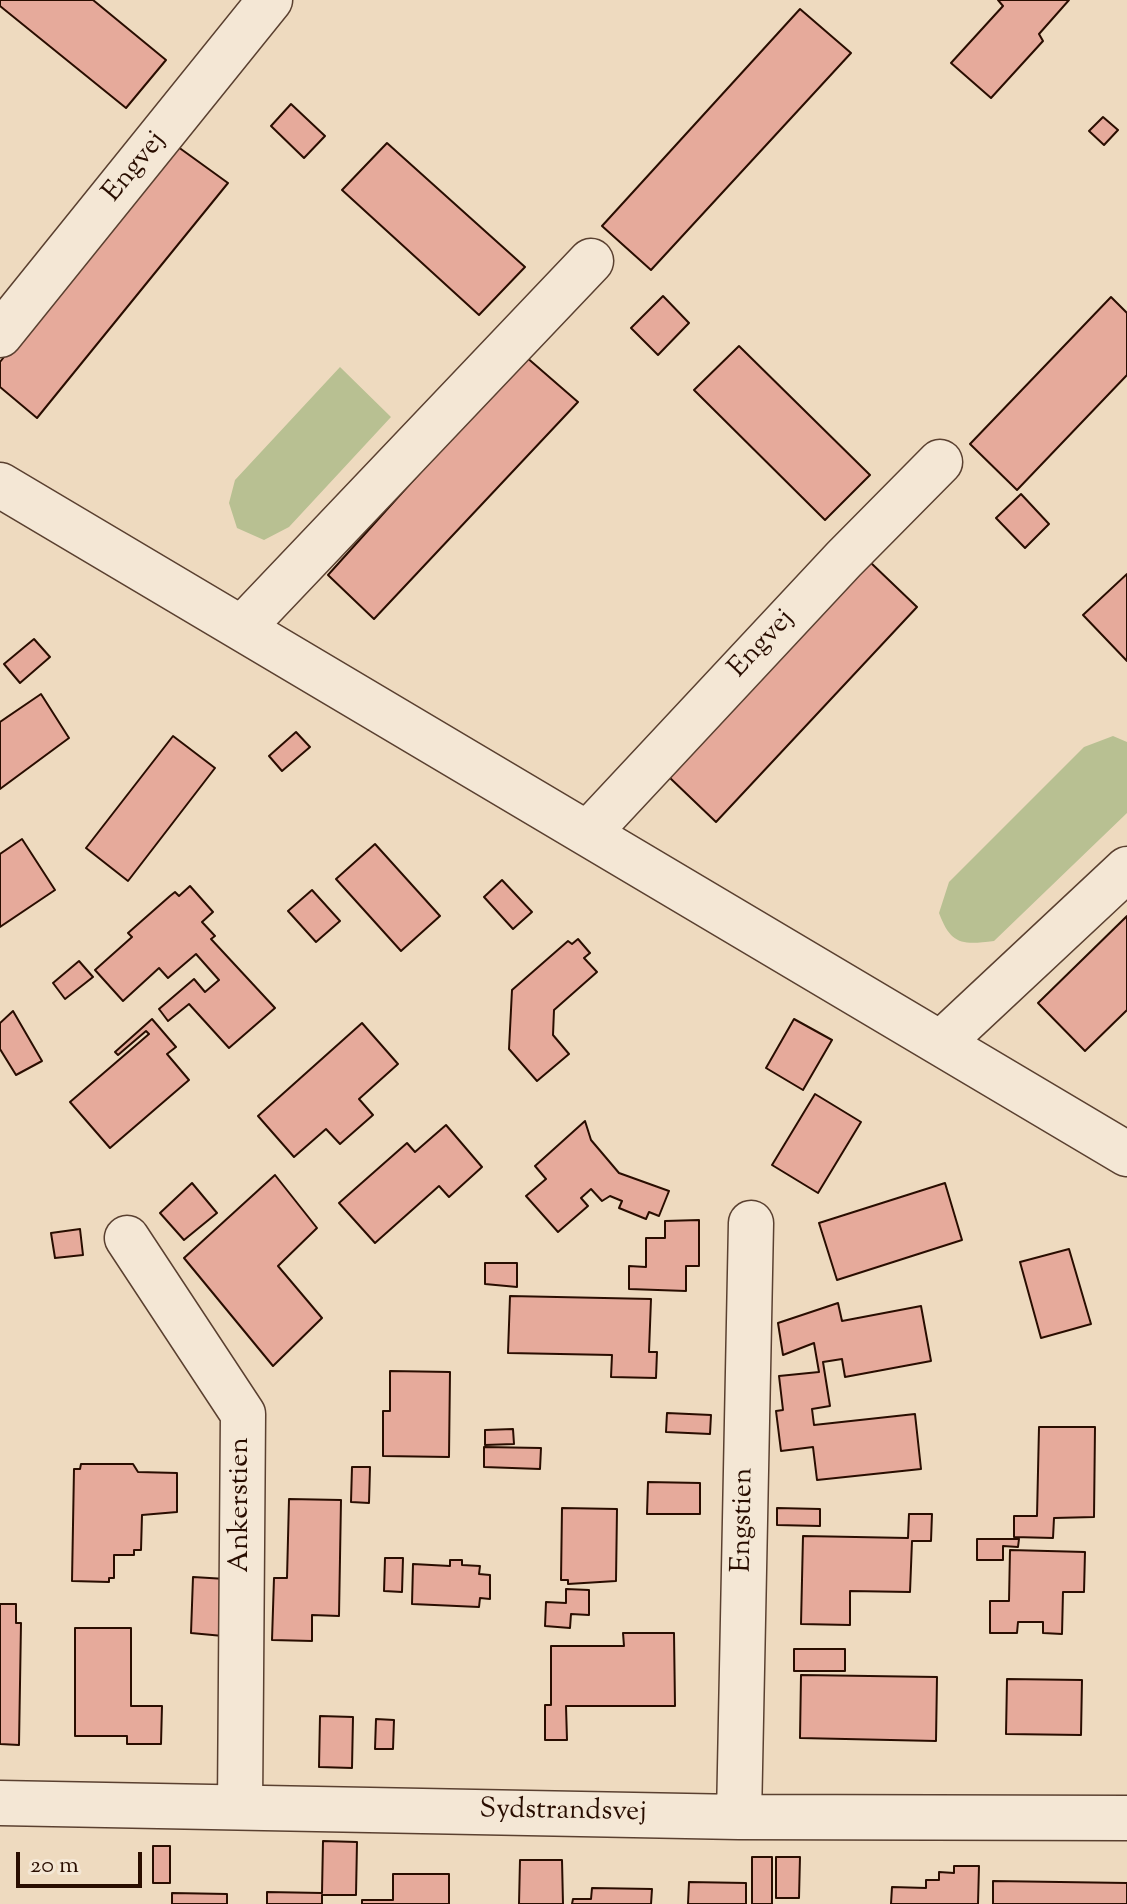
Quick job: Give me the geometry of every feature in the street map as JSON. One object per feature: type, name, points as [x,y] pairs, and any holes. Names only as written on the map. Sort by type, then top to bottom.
[{"type":"street","name":"Engvej","points":[[0,335],[270,0]]},
{"type":"street","points":[[243,627],[591,261]]},
{"type":"street","name":"Engvej","points":[[589,832],[844,559],[940,462]]},
{"type":"street","points":[[0,485],[1127,1154]]},
{"type":"street","points":[[941,1043],[1127,869]]},
{"type":"street","name":"Engstien","points":[[739,1817],[751,1223]]},
{"type":"street","name":"Ankerstien","points":[[127,1238],[243,1414],[240,1806]]},
{"type":"street","name":"Sydstrandsvej","points":[[0,1803],[739,1817],[1127,1818]]},
{"type":"green space","points":[[340,367],[391,417],[289,527],[264,540],[237,528],[229,503],[235,480]]},
{"type":"green space","points":[[1113,736],[1127,742],[1127,813],[994,941],[974,943],[953,937],[939,913],[949,882],[1084,747]]},
{"type":"building","points":[[0,0],[93,0],[166,60],[126,108],[0,6]]},
{"type":"building","points":[[998,0],[1069,0],[1039,34],[1043,41],[991,98],[951,63],[1003,6]]},
{"type":"building","points":[[800,9],[851,53],[651,270],[602,226]]},
{"type":"building","points":[[291,104],[325,136],[304,158],[271,126]]},
{"type":"building","points":[[1103,117],[1118,130],[1104,145],[1089,131]]},
{"type":"building","points":[[387,143],[525,267],[479,315],[342,190]]},
{"type":"building","points":[[174,144],[228,183],[37,418],[0,387],[0,362]]},
{"type":"building","points":[[663,296],[689,323],[658,355],[631,328]]},
{"type":"building","points":[[1111,297],[1127,313],[1127,375],[1017,490],[970,444]]},
{"type":"building","points":[[739,346],[870,475],[825,520],[694,390]]},
{"type":"building","points":[[525,356],[578,402],[374,619],[328,575]]},
{"type":"building","points":[[1021,494],[1049,524],[1025,548],[996,518]]},
{"type":"building","points":[[870,562],[917,607],[716,822],[669,777]]},
{"type":"building","points":[[1127,574],[1127,661],[1083,615]]},
{"type":"building","points":[[34,639],[50,657],[20,683],[4,664]]},
{"type":"building","points":[[41,694],[69,738],[0,789],[0,722]]},
{"type":"building","points":[[296,732],[310,747],[282,771],[269,756]]},
{"type":"building","points":[[173,736],[215,768],[128,881],[86,848]]},
{"type":"building","points":[[22,839],[55,890],[0,927],[0,854]]},
{"type":"building","points":[[375,844],[440,916],[401,951],[336,879]]},
{"type":"building","points":[[502,880],[532,912],[513,929],[484,897]]},
{"type":"building","points":[[190,886],[213,912],[202,922],[215,936],[211,939],[275,1008],[229,1048],[189,1004],[168,1021],[159,1009],[194,979],[205,992],[219,980],[196,954],[168,978],[159,968],[123,1001],[95,970],[132,937],[128,933],[175,892],[179,896]]},
{"type":"building","points":[[312,890],[340,921],[316,942],[288,911]]},
{"type":"building","points":[[1127,916],[1127,1010],[1085,1051],[1038,1003]]},
{"type":"building","points":[[578,939],[590,953],[584,958],[597,972],[554,1010],[553,1035],[569,1054],[537,1081],[509,1049],[512,990],[568,941],[572,944]]},
{"type":"building","points":[[79,961],[93,977],[65,999],[53,983]]},
{"type":"building","points":[[13,1011],[42,1061],[16,1075],[0,1049],[0,1023]]},
{"type":"building","points":[[152,1019],[176,1047],[167,1054],[189,1080],[110,1148],[70,1102],[149,1034],[146,1031],[118,1055],[115,1052]]},
{"type":"building","points":[[794,1019],[832,1040],[803,1090],[766,1068]]},
{"type":"building","points":[[362,1023],[398,1064],[359,1099],[373,1115],[340,1144],[326,1129],[294,1157],[258,1116]]},
{"type":"building","points":[[815,1094],[861,1122],[818,1193],[772,1165]]},
{"type":"building","points":[[585,1121],[591,1140],[619,1173],[669,1191],[659,1216],[649,1212],[646,1219],[619,1208],[622,1201],[610,1196],[602,1201],[591,1189],[581,1198],[588,1206],[558,1232],[526,1196],[546,1179],[535,1166]]},
{"type":"building","points":[[446,1125],[482,1167],[449,1197],[439,1186],[375,1243],[339,1203],[407,1143],[415,1152]]},
{"type":"building","points":[[275,1175],[317,1228],[278,1266],[322,1318],[273,1366],[184,1258]]},
{"type":"building","points":[[192,1183],[217,1213],[184,1240],[160,1213]]},
{"type":"building","points":[[945,1183],[962,1240],[837,1280],[819,1223]]},
{"type":"building","points":[[699,1220],[699,1266],[686,1266],[686,1291],[629,1289],[629,1266],[646,1267],[646,1238],[665,1238],[665,1221]]},
{"type":"building","points":[[80,1229],[83,1255],[55,1258],[51,1233]]},
{"type":"building","points":[[1069,1249],[1091,1324],[1041,1338],[1020,1262]]},
{"type":"building","points":[[485,1263],[517,1263],[517,1287],[485,1284]]},
{"type":"building","points":[[510,1296],[651,1299],[649,1352],[657,1352],[656,1378],[611,1377],[612,1355],[508,1353]]},
{"type":"building","points":[[838,1303],[842,1321],[921,1306],[931,1361],[845,1377],[842,1359],[823,1362],[830,1406],[812,1409],[814,1425],[915,1414],[921,1469],[817,1480],[813,1447],[781,1451],[776,1411],[783,1410],[779,1376],[819,1372],[814,1343],[783,1355],[778,1323]]},
{"type":"building","points":[[390,1371],[450,1372],[449,1457],[383,1456],[383,1411],[390,1411]]},
{"type":"building","points":[[667,1413],[711,1415],[710,1434],[666,1432]]},
{"type":"building","points":[[1039,1427],[1095,1427],[1094,1517],[1054,1518],[1053,1538],[1014,1537],[1014,1516],[1037,1516]]},
{"type":"building","points":[[513,1429],[514,1444],[485,1445],[485,1430]]},
{"type":"building","points":[[484,1447],[541,1448],[540,1469],[484,1467]]},
{"type":"building","points":[[81,1464],[133,1464],[138,1472],[177,1473],[177,1512],[142,1515],[141,1550],[134,1550],[134,1555],[114,1555],[114,1578],[109,1578],[109,1582],[72,1581],[74,1469],[80,1469]]},
{"type":"building","points":[[352,1467],[370,1467],[369,1503],[351,1502]]},
{"type":"building","points":[[648,1482],[700,1483],[700,1514],[647,1514]]},
{"type":"building","points":[[289,1499],[341,1500],[339,1616],[312,1615],[312,1641],[272,1640],[274,1578],[287,1578]]},
{"type":"building","points":[[562,1508],[617,1509],[616,1581],[568,1584],[568,1580],[561,1580]]},
{"type":"building","points":[[777,1508],[820,1509],[820,1526],[777,1525]]},
{"type":"building","points":[[909,1514],[932,1514],[931,1541],[912,1541],[910,1592],[850,1591],[850,1625],[801,1624],[803,1536],[908,1538]]},
{"type":"building","points":[[977,1539],[1019,1539],[1018,1547],[1003,1546],[1003,1560],[977,1560]]},
{"type":"building","points":[[1010,1550],[1085,1552],[1084,1592],[1063,1592],[1062,1634],[1043,1633],[1043,1622],[1018,1622],[1017,1633],[990,1633],[990,1601],[1009,1601]]},
{"type":"building","points":[[385,1558],[403,1558],[402,1592],[384,1591]]},
{"type":"building","points":[[450,1560],[462,1560],[462,1565],[480,1566],[479,1574],[490,1575],[490,1599],[480,1598],[479,1607],[412,1604],[413,1564],[450,1566]]},
{"type":"building","points":[[193,1577],[226,1579],[223,1636],[191,1633]]},
{"type":"building","points":[[566,1589],[589,1590],[589,1615],[571,1614],[570,1628],[545,1626],[546,1602],[566,1603]]},
{"type":"building","points":[[0,1604],[16,1604],[16,1623],[21,1623],[19,1745],[0,1744]]},
{"type":"building","points":[[75,1628],[131,1628],[131,1706],[162,1706],[161,1744],[127,1744],[127,1736],[75,1736]]},
{"type":"building","points":[[623,1633],[674,1633],[675,1706],[566,1706],[567,1740],[545,1740],[545,1705],[551,1705],[551,1646],[624,1646]]},
{"type":"building","points":[[794,1649],[845,1649],[845,1671],[794,1671]]},
{"type":"building","points":[[801,1675],[937,1677],[936,1741],[800,1738]]},
{"type":"building","points":[[1007,1679],[1082,1680],[1081,1735],[1006,1734]]},
{"type":"building","points":[[320,1716],[353,1717],[352,1768],[319,1767]]},
{"type":"building","points":[[376,1719],[394,1720],[393,1749],[375,1749]]},
{"type":"building","points":[[323,1841],[357,1842],[356,1895],[322,1895],[322,1904],[267,1904],[267,1892],[322,1893]]},
{"type":"building","points":[[153,1846],[170,1846],[170,1883],[153,1883]]},
{"type":"building","points":[[752,1857],[772,1857],[772,1904],[752,1904]]},
{"type":"building","points":[[776,1857],[800,1857],[799,1898],[776,1898]]},
{"type":"building","points":[[520,1860],[562,1860],[563,1904],[519,1904]]},
{"type":"building","points":[[954,1866],[979,1866],[978,1904],[891,1904],[892,1887],[926,1888],[926,1880],[939,1880],[939,1872],[954,1873]]},
{"type":"building","points":[[393,1874],[449,1874],[449,1904],[362,1904],[362,1900],[393,1900]]},
{"type":"building","points":[[993,1881],[1127,1883],[1127,1904],[993,1904]]},
{"type":"building","points":[[689,1882],[746,1883],[746,1904],[688,1904]]},
{"type":"building","points":[[592,1888],[652,1889],[651,1904],[572,1904],[573,1899],[591,1899]]},
{"type":"building","points":[[172,1893],[227,1894],[227,1904],[172,1904]]}]
